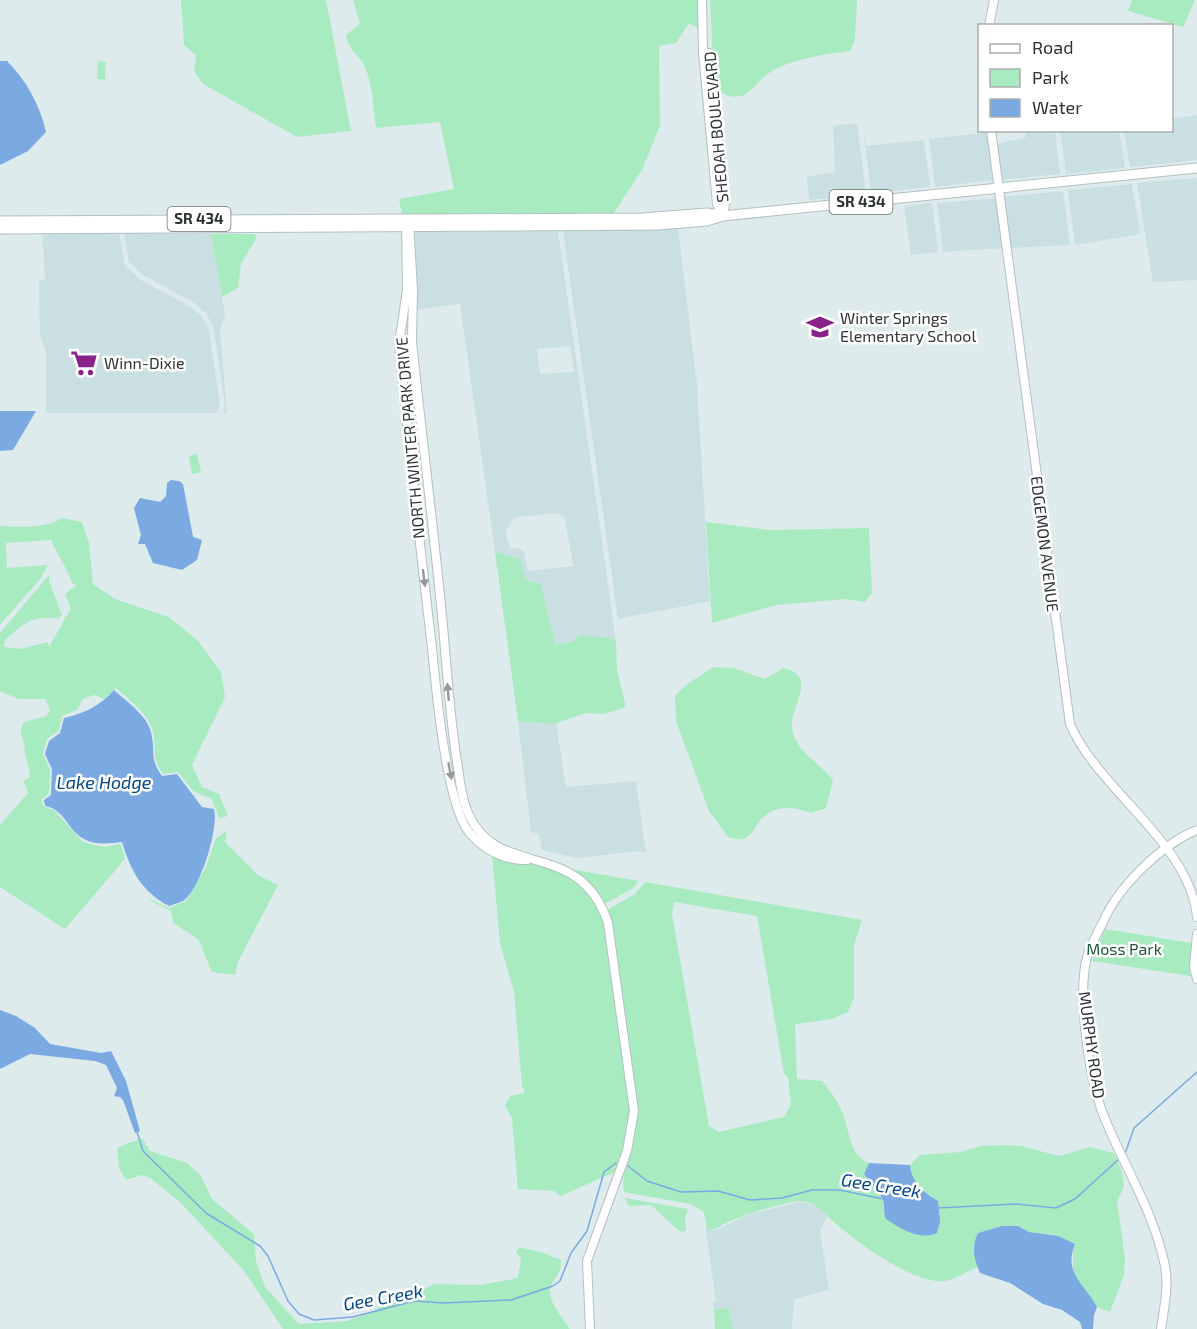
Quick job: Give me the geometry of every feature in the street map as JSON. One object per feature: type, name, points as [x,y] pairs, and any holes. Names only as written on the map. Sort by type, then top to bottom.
[{"type":"main road","name":"SR 434","points":[[0,220],[515,226],[658,225],[707,221],[723,216],[1197,168]]},
{"type":"main road","name":"SR 434","points":[[0,229],[260,227],[289,219],[408,224],[533,218],[642,218],[707,213],[723,216]]},
{"type":"main road","points":[[515,226],[533,218]]},
{"type":"street","name":"SHEOAH BOULEVARD","points":[[702,0],[708,122],[717,204],[723,216]]},
{"type":"street","name":"SHEOAH BOULEVARD","points":[[707,0],[708,53],[724,205],[723,216]]},
{"type":"street","points":[[989,24],[994,0]]},
{"type":"street","name":"EDGEMON AVENUE","points":[[991,132],[1066,710],[1079,740],[1183,872],[1194,900],[1197,917]]},
{"type":"street","name":"NORTH WINTER PARK DRIVE","points":[[408,224],[406,290],[399,344],[440,715],[449,768],[461,816],[468,831],[500,856],[518,861],[532,860]]},
{"type":"street","name":"NORTH WINTER PARK DRIVE","points":[[408,224],[412,342],[451,722],[461,787],[468,813],[487,840],[532,860],[568,871],[584,882],[602,906],[608,922],[634,1111],[631,1134],[593,1242],[586,1271],[590,1329]]},
{"type":"street","name":"MURPHY ROAD","points":[[1161,1329],[1166,1293],[1165,1266],[1141,1191],[1097,1098],[1082,991],[1087,957],[1111,903],[1128,882],[1167,850],[1197,830]]},
{"type":"street","points":[[1197,934],[1194,967],[1197,979]]},
{"type":"shaded area","points":[[1197,115],[1197,160],[1130,167],[1124,132],[1173,132],[1173,119]]},
{"type":"shaded area","points":[[857,123],[866,194],[809,200],[807,177],[835,172],[833,126]]},
{"type":"shaded area","points":[[989,132],[995,180],[935,187],[929,139]]},
{"type":"shaded area","points":[[1026,132],[1055,132],[1060,174],[1000,180],[996,144],[1025,138]]},
{"type":"shaded area","points":[[1060,132],[1119,132],[1125,168],[1066,174]]},
{"type":"shaded area","points":[[864,135],[867,146],[924,140],[930,187],[871,193]]},
{"type":"shaded area","points":[[1197,178],[1197,280],[1153,282],[1137,183]]},
{"type":"shaded area","points":[[1132,184],[1140,234],[1075,245],[1068,190]]},
{"type":"shaded area","points":[[1063,191],[1070,245],[1009,248],[1003,197]]},
{"type":"shaded area","points":[[998,198],[1004,248],[943,252],[937,203]]},
{"type":"shaded area","points":[[932,203],[938,252],[911,255],[904,206]]},
{"type":"shaded area","points":[[678,228],[697,385],[710,601],[618,619],[563,231]]},
{"type":"shaded area","points":[[558,231],[616,641],[610,638],[555,644],[541,584],[526,580],[518,559],[495,552],[460,304],[414,310],[414,232]],"holes":[[[570,346],[574,372],[540,374],[537,349]],[[557,513],[565,519],[573,566],[528,571],[524,552],[519,548],[510,548],[505,532],[513,520],[518,517]]]},
{"type":"shaded area","points":[[42,233],[119,233],[125,266],[141,280],[191,307],[202,316],[209,330],[220,406],[217,413],[46,413],[46,352],[40,335],[39,281],[45,279]]},
{"type":"shaded area","points":[[124,233],[211,234],[225,315],[220,329],[227,413],[223,413],[225,406],[214,329],[206,313],[193,302],[143,275],[129,262]]},
{"type":"shaded area","points":[[518,721],[556,723],[566,787],[636,781],[646,853],[638,851],[577,858],[542,850],[539,834],[531,832]]},
{"type":"shaded area","points":[[803,1201],[819,1208],[827,1216],[820,1231],[829,1290],[794,1299],[792,1329],[733,1329],[729,1308],[714,1310],[713,1302],[716,1301],[705,1224],[707,1230],[718,1229],[751,1214]]},
{"type":"green space","points":[[181,0],[326,0],[351,131],[297,137],[203,84],[194,71],[196,55],[184,45]]},
{"type":"green space","points":[[353,0],[700,0],[700,29],[689,23],[676,43],[659,46],[660,126],[642,170],[613,214],[402,215],[399,199],[454,189],[440,122],[376,128],[368,74],[363,63],[351,49],[346,35],[360,24]]},
{"type":"green space","points":[[710,0],[857,0],[855,40],[850,51],[787,64],[769,73],[744,95],[728,96],[714,82]]},
{"type":"green space","points":[[1132,0],[1195,0],[1183,27],[1128,11]]},
{"type":"green space","points":[[98,61],[106,62],[105,80],[97,79]]},
{"type":"green space","points":[[211,234],[255,234],[256,239],[241,264],[238,288],[222,297]]},
{"type":"green space","points":[[197,454],[201,472],[192,474],[189,456]]},
{"type":"green space","points":[[62,518],[82,522],[89,543],[93,584],[115,599],[169,617],[198,641],[221,672],[225,697],[192,765],[202,787],[219,794],[228,816],[219,818],[212,799],[193,791],[178,772],[163,774],[156,760],[154,737],[149,722],[140,709],[116,688],[104,699],[94,695],[83,699],[77,710],[62,716],[59,731],[47,739],[43,754],[50,770],[49,794],[42,799],[43,806],[54,810],[83,842],[104,847],[121,844],[125,859],[65,929],[0,887],[0,825],[28,793],[23,781],[30,777],[30,773],[21,729],[24,722],[46,716],[50,710],[45,699],[19,699],[0,691],[0,633],[49,575],[49,581],[62,615],[58,619],[41,618],[29,622],[5,640],[4,647],[20,649],[48,642],[49,647],[71,608],[65,594],[77,585],[72,583],[51,540],[6,543],[7,568],[48,565],[41,578],[0,625],[0,526],[40,526]]},
{"type":"green space","points":[[706,522],[770,530],[869,528],[872,593],[865,602],[845,599],[777,605],[712,623]]},
{"type":"green space","points":[[495,552],[519,559],[526,580],[541,584],[555,644],[573,642],[580,635],[610,638],[616,641],[617,670],[626,707],[604,714],[586,713],[554,724],[518,721]]},
{"type":"green space","points":[[713,667],[734,668],[764,679],[784,668],[795,672],[800,679],[801,686],[792,729],[803,751],[833,780],[826,808],[811,813],[790,808],[777,809],[765,816],[746,838],[728,837],[709,811],[676,721],[675,696],[686,685]]},
{"type":"green space","points":[[227,831],[225,842],[258,875],[278,885],[238,962],[235,975],[212,972],[198,939],[173,923],[171,911],[151,901],[143,889],[150,899],[169,908],[186,901],[206,867],[216,838]]},
{"type":"green space","points":[[492,855],[551,867],[572,877],[588,892],[605,923],[631,1111],[629,1133],[617,1171],[561,1196],[554,1191],[518,1189],[512,1119],[505,1105],[510,1096],[525,1093],[522,1086],[514,992],[500,943]]},
{"type":"green space","points":[[570,869],[639,881],[632,889],[604,904],[586,880]]},
{"type":"green space","points":[[645,882],[862,920],[854,945],[854,998],[848,1012],[832,1019],[795,1024],[797,1079],[822,1081],[828,1088],[841,1110],[854,1149],[862,1159],[869,1163],[864,1174],[883,1199],[883,1208],[894,1224],[919,1236],[938,1201],[923,1190],[913,1177],[910,1165],[920,1155],[960,1152],[981,1146],[1005,1145],[1021,1146],[1059,1156],[1090,1147],[1114,1153],[1122,1172],[1124,1187],[1117,1201],[1125,1259],[1124,1275],[1110,1312],[1097,1307],[1073,1275],[1073,1252],[1058,1236],[1029,1232],[1018,1226],[1002,1226],[991,1230],[973,1247],[978,1267],[948,1280],[931,1280],[903,1270],[887,1261],[808,1202],[796,1201],[754,1212],[715,1229],[707,1230],[704,1212],[690,1204],[624,1192],[624,1173],[636,1110],[607,910],[635,894]],"holes":[[[674,902],[757,916],[784,1074],[788,1077],[791,1105],[784,1117],[719,1132],[709,1126],[672,914]]]},
{"type":"green space","name":"Moss Park","points":[[1105,929],[1197,944],[1197,977],[1092,961]]},
{"type":"green space","points":[[142,1138],[150,1151],[187,1163],[201,1176],[212,1199],[254,1234],[256,1261],[265,1287],[299,1324],[347,1321],[373,1312],[389,1297],[418,1291],[435,1284],[481,1285],[518,1278],[521,1258],[516,1252],[519,1247],[561,1260],[550,1292],[553,1304],[570,1329],[283,1329],[244,1271],[180,1202],[150,1178],[141,1175],[126,1180],[119,1168],[117,1148]]},
{"type":"green space","points":[[625,1198],[688,1209],[685,1218],[686,1231],[680,1232],[651,1205],[629,1206]]},
{"type":"green space","points":[[729,1308],[733,1329],[715,1329],[714,1310]]},
{"type":"water","points":[[0,61],[7,61],[26,85],[40,112],[46,132],[28,151],[0,165]]},
{"type":"water","points":[[0,411],[36,411],[13,450],[0,451]]},
{"type":"water","points":[[171,480],[183,484],[193,537],[202,540],[197,560],[182,570],[153,563],[145,544],[138,544],[141,535],[134,508],[140,498],[160,502],[166,496],[167,483]]},
{"type":"water","name":"Lake Hodge","points":[[114,690],[138,711],[147,723],[152,737],[154,761],[162,776],[177,774],[202,807],[214,809],[211,844],[196,885],[183,901],[169,906],[151,894],[138,879],[122,842],[93,843],[78,835],[57,811],[45,806],[44,800],[51,795],[52,769],[45,754],[49,741],[60,733],[64,718],[92,708]]},
{"type":"water","points":[[0,1010],[16,1016],[35,1028],[50,1044],[101,1053],[111,1051],[126,1081],[140,1131],[135,1133],[123,1100],[114,1096],[117,1088],[106,1065],[95,1061],[30,1054],[0,1069]]},
{"type":"water","points":[[869,1163],[910,1165],[913,1177],[919,1186],[938,1201],[940,1222],[937,1233],[917,1235],[885,1218],[883,1199],[864,1174]]},
{"type":"water","points":[[1002,1226],[1018,1226],[1029,1232],[1058,1236],[1075,1244],[1072,1254],[1074,1271],[1097,1307],[1093,1329],[1082,1329],[1080,1322],[1062,1310],[1043,1304],[1010,1283],[980,1273],[974,1253],[978,1233]]},
{"type":"waterway","name":"Gee Creek","points":[[1126,1151],[1134,1128],[1197,1072]]},
{"type":"waterway","name":"Gee Creek","points":[[137,1132],[143,1151],[206,1213],[260,1246],[268,1256],[288,1301],[299,1314],[314,1320],[353,1317],[414,1301],[444,1303],[511,1300],[553,1286],[560,1281],[571,1253],[587,1231],[604,1172],[616,1163]]},
{"type":"waterway","name":"Gee Creek","points":[[938,1208],[1016,1204],[1056,1208],[1075,1199],[1119,1159]]},
{"type":"waterway","name":"Gee Creek","points":[[628,1166],[647,1181],[681,1192],[718,1191],[750,1200],[782,1198],[812,1190],[840,1190],[883,1199]]},
{"type":"place","name":"Winter Springs Elementary School","points":[[820,327]]},
{"type":"place","name":"Winn-Dixie","points":[[84,363]]}]
